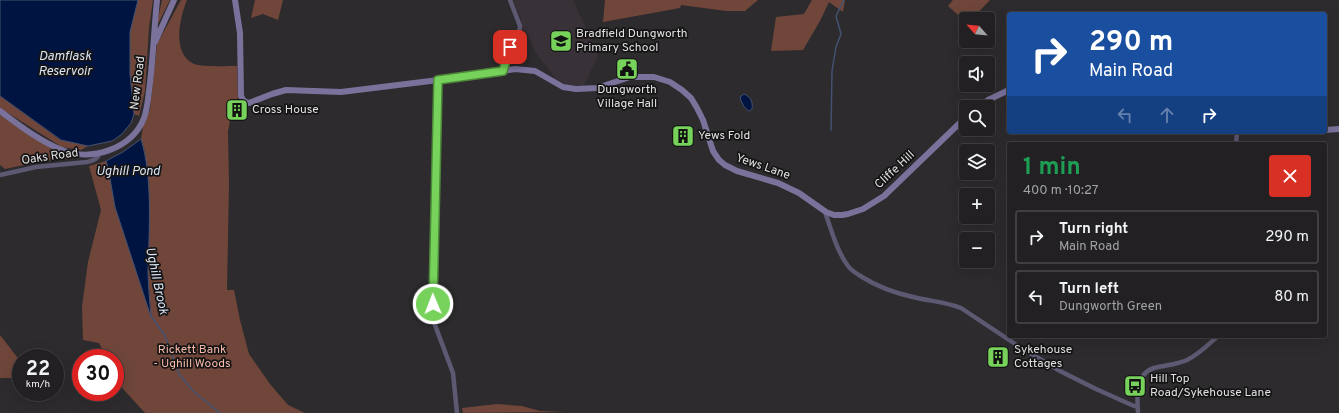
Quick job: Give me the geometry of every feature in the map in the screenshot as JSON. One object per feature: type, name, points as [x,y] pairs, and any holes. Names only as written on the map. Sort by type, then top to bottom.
[{"type":"main road","name":"New Road","points":[[0,111],[62,151],[78,154],[99,154],[112,150],[126,142],[143,121],[146,108],[151,79],[157,0]]},
{"type":"main road","points":[[154,43],[174,0]]},
{"type":"main road","name":"Yews Lane","points":[[235,0],[240,33],[241,96],[246,102],[249,103],[286,90],[341,92],[514,69],[532,70],[563,87],[576,89],[590,89],[638,76],[654,77],[670,82],[691,98],[703,120],[713,152],[725,165],[737,171],[778,183],[806,197],[826,212]]},
{"type":"main road","points":[[988,100],[1007,91]]},
{"type":"main road","name":"Cliffe Hill","points":[[826,212],[834,215],[848,214],[863,209],[881,198],[904,178],[959,124]]},
{"type":"main road","points":[[1327,130],[1339,129]]},
{"type":"street","points":[[503,71],[510,47],[520,30],[520,26],[510,0]]},
{"type":"street","points":[[438,80],[433,304],[435,325],[453,373],[457,413]]},
{"type":"street","name":"Oaks Road","points":[[0,175],[36,167],[87,162],[97,157],[99,154]]},
{"type":"street","points":[[826,212],[844,259],[849,267],[866,279],[899,293],[954,305],[961,308],[1018,346],[1060,371],[1096,389],[1137,406]]},
{"type":"street","points":[[1138,413],[1137,406],[1140,379],[1146,372],[1155,368],[1188,360],[1216,338]]},
{"type":"shaded area","name":"Bradfield Dungworth Primary School","points":[[513,0],[573,0],[598,55],[584,86],[565,84],[556,79],[535,52],[526,31],[522,28],[521,19]]},
{"type":"green space","points":[[138,0],[153,0],[149,28],[145,91],[139,116],[134,114],[130,74],[130,32]]},
{"type":"green space","points":[[162,0],[170,0],[156,28]]},
{"type":"green space","name":"Rickett Bank - Ughill Woods","points":[[181,0],[187,0],[184,7],[179,35],[182,52],[187,59],[198,65],[237,66],[238,102],[233,102],[233,119],[230,120],[228,132],[229,184],[227,290],[234,290],[249,354],[270,384],[288,405],[305,413],[145,413],[124,390],[124,349],[102,349],[99,343],[83,340],[82,307],[88,262],[101,210],[89,166],[106,161],[115,207],[151,315],[148,273],[149,196],[145,152],[141,139],[143,126],[150,109],[157,44]]},
{"type":"green space","points":[[255,0],[283,0],[278,20],[263,14],[251,18]]},
{"type":"green space","points":[[605,0],[758,0],[745,11],[726,11],[681,5],[680,8],[603,22]]},
{"type":"green space","points":[[812,0],[845,0],[843,12],[829,2],[803,50],[771,51],[776,17],[804,14]]},
{"type":"green space","points":[[953,0],[990,0],[979,12],[959,12],[959,16],[948,6]]},
{"type":"green space","points":[[0,96],[60,140],[88,146],[81,150],[62,147],[0,108]]},
{"type":"green space","points":[[0,115],[33,138],[61,154],[76,158],[43,161],[5,169],[0,165]]},
{"type":"green space","points":[[0,335],[12,350],[12,378],[0,378]]},
{"type":"green space","points":[[497,404],[522,406],[540,411],[566,412],[463,413],[462,408]]},
{"type":"water","name":"Damflask Reservoir","points":[[0,0],[138,0],[130,32],[130,74],[134,114],[131,123],[122,134],[112,141],[88,146],[61,140],[0,96]]},
{"type":"water","points":[[744,94],[750,98],[752,102],[752,109],[749,111],[744,107],[740,99],[740,97]]},
{"type":"water","name":"Ughill Pond","points":[[141,139],[145,154],[149,187],[148,277],[151,317],[115,207],[106,161],[123,152]]},
{"type":"waterway","points":[[831,130],[832,71],[836,47],[841,34],[836,16],[844,0]]},
{"type":"waterway","name":"Ughill Brook","points":[[151,316],[165,336],[179,374],[193,391],[220,413]]},
{"type":"place","name":"Bradfield Dungworth Primary School","points":[[561,41]]},
{"type":"place","name":"Dungworth Village Hall","points":[[627,69]]},
{"type":"place","name":"Cross House","points":[[237,110]]},
{"type":"place","name":"Yews Fold","points":[[683,136]]},
{"type":"place","name":"Sykehouse Cottages","points":[[998,357]]},
{"type":"place","name":"Hill Top Road/Sykehouse Lane","points":[[1135,386]]},
{"type":"route","points":[[433,304],[438,80],[503,71],[510,47]]}]
